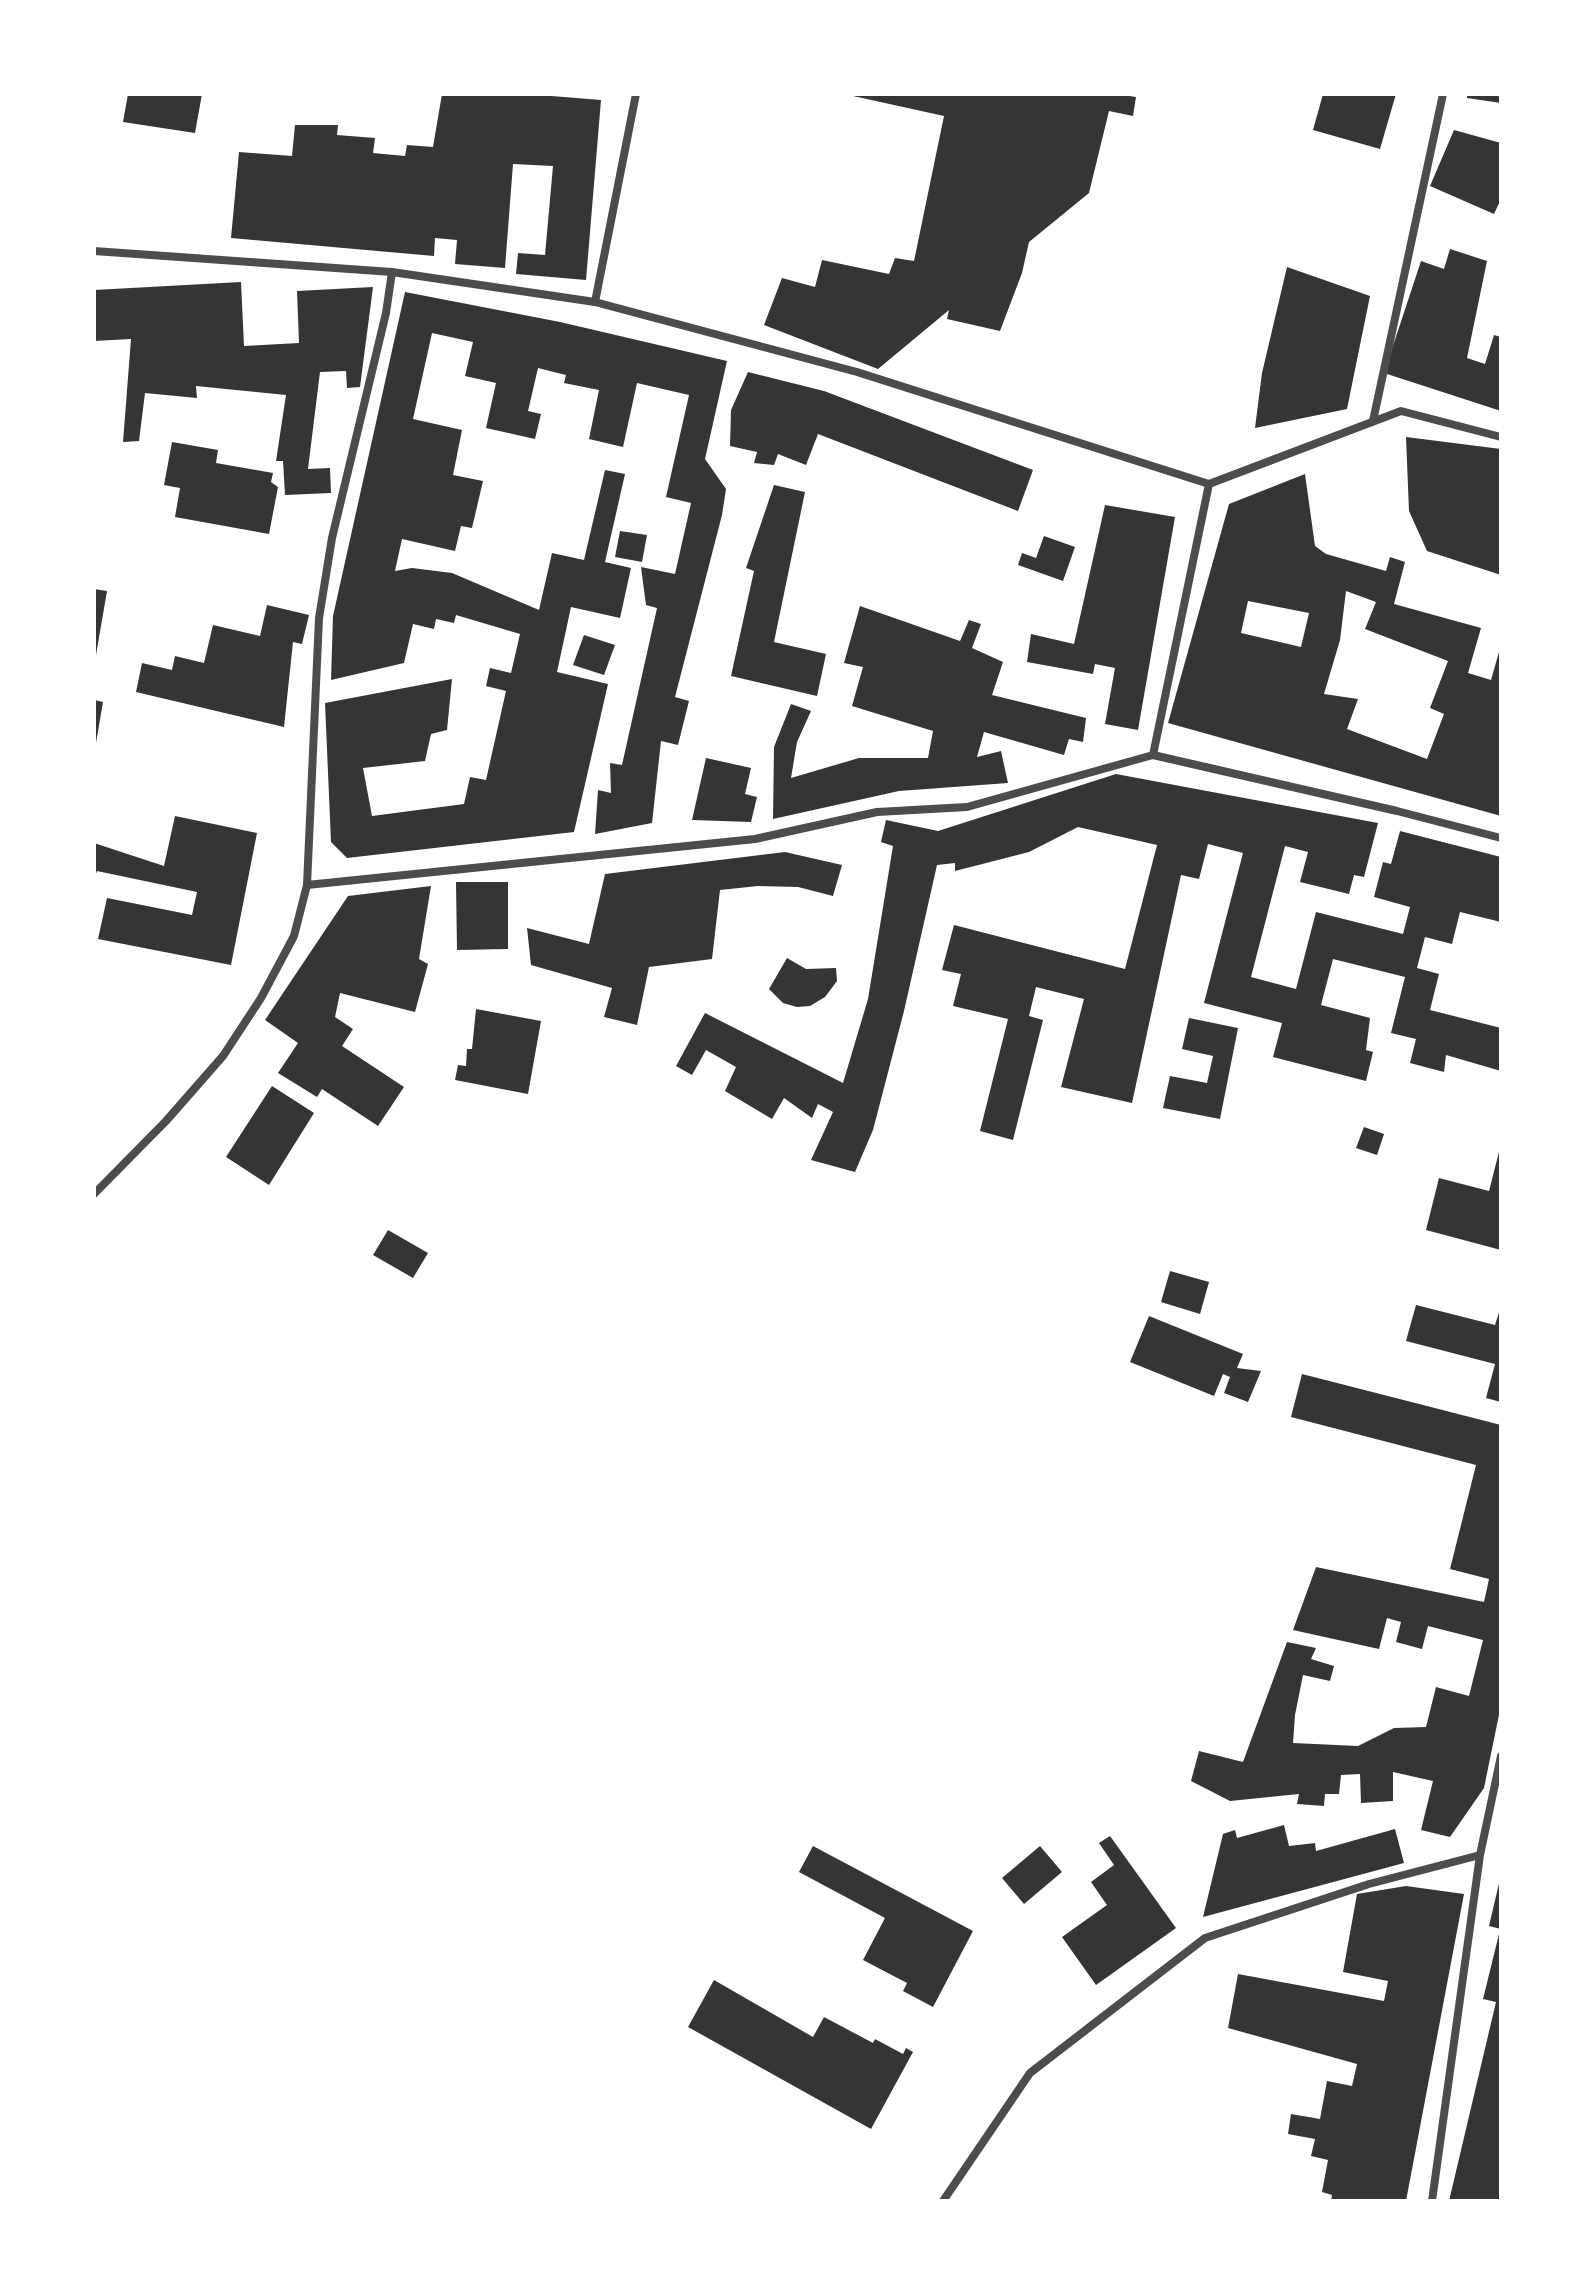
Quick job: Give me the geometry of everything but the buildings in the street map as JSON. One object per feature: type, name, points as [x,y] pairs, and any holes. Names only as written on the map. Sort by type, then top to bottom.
[{"type":"street","points":[[595,302],[636,94]]},
{"type":"street","points":[[1373,421],[1443,94]]},
{"type":"street","points":[[94,251],[392,272],[595,302],[857,372],[1209,484],[1401,411],[1501,437]]},
{"type":"street","points":[[94,1194],[166,1121],[223,1056],[261,998],[294,936],[307,885],[319,618],[332,538],[386,313],[392,272]]},
{"type":"street","points":[[1153,755],[1209,484]]},
{"type":"street","points":[[307,885],[755,839],[877,812],[967,807],[1153,755],[1501,838]]},
{"type":"street","points":[[1432,2201],[1480,1855],[1501,1756]]},
{"type":"street","points":[[943,2201],[1030,2073],[1205,1938],[1369,1884],[1480,1855]]}]
